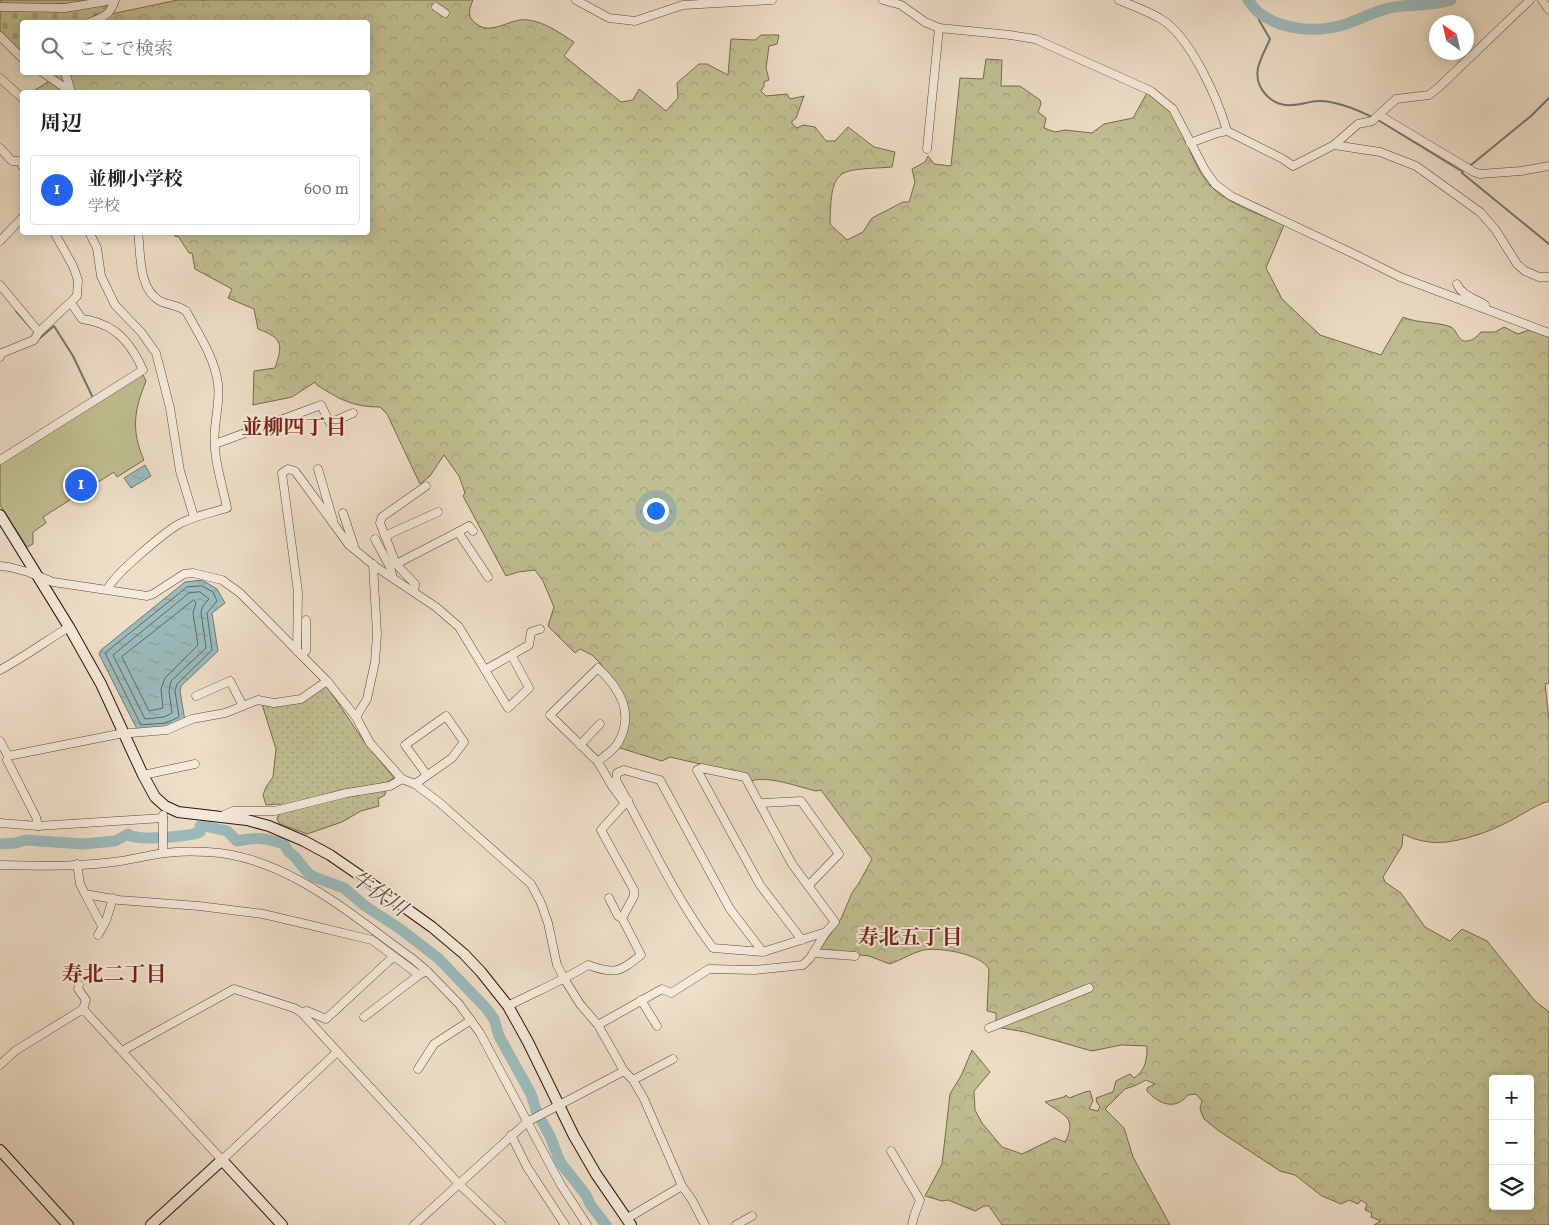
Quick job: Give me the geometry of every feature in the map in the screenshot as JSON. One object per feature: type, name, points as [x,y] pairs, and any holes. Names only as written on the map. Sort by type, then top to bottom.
[{"type":"street","points":[[0,7],[64,8],[114,0],[112,10],[95,20]]},
{"type":"street","points":[[576,0],[609,18],[635,21],[683,5],[772,0]]},
{"type":"street","points":[[883,0],[902,5],[925,22],[939,28],[1035,39],[1144,88],[1172,109],[1204,170],[1215,184],[1232,196],[1400,278],[1549,332]]},
{"type":"street","points":[[1119,0],[1163,19],[1176,31],[1188,46],[1205,78],[1226,131]]},
{"type":"street","points":[[1190,144],[1226,131],[1283,159],[1293,166],[1334,145],[1358,124],[1372,121],[1396,99],[1429,95],[1530,0]]},
{"type":"street","points":[[1542,0],[1549,10]]},
{"type":"street","points":[[436,7],[445,13]]},
{"type":"street","points":[[927,150],[939,28]]},
{"type":"street","points":[[0,36],[20,56]]},
{"type":"street","points":[[46,75],[68,90]]},
{"type":"street","points":[[66,75],[70,90]]},
{"type":"street","points":[[0,78],[20,96]]},
{"type":"street","points":[[1379,115],[1480,174],[1521,171],[1549,166]]},
{"type":"street","points":[[1334,145],[1380,152],[1416,166],[1480,212],[1495,229],[1517,264],[1525,271],[1539,277],[1549,276]]},
{"type":"street","points":[[0,148],[12,161],[20,161]]},
{"type":"street","points":[[0,241],[20,220]]},
{"type":"street","points":[[0,356],[2,353],[34,340],[77,296],[78,280],[73,266],[56,235]]},
{"type":"street","points":[[90,235],[97,248],[101,276],[114,304],[142,332],[156,353],[170,408],[180,471],[194,517]]},
{"type":"street","points":[[108,590],[112,580],[178,525],[194,517],[227,508],[215,444],[214,430],[219,402],[218,382],[210,357],[186,311],[159,301],[147,288],[143,276],[138,235]]},
{"type":"street","points":[[1457,284],[1459,289],[1484,304],[1488,310]]},
{"type":"street","points":[[0,285],[40,332]]},
{"type":"street","points":[[0,460],[143,370],[134,350],[103,324],[82,319],[71,303]]},
{"type":"street","points":[[215,444],[321,406],[330,423],[353,414]]},
{"type":"street","points":[[299,653],[298,592],[282,473],[288,469],[295,471],[349,545],[448,616],[459,627],[508,708],[530,688],[512,656]]},
{"type":"street","points":[[318,469],[334,525]]},
{"type":"street","points":[[414,592],[415,584],[396,564],[380,523],[382,517],[426,486]]},
{"type":"street","points":[[343,512],[355,550]]},
{"type":"street","points":[[385,536],[438,512]]},
{"type":"street","points":[[0,515],[69,627],[101,684],[142,774],[155,797],[164,806],[178,812],[247,820],[269,826],[304,840],[330,855],[432,927],[477,968],[508,1006],[528,1042],[556,1107],[596,1174],[629,1222],[682,1186]]},
{"type":"street","points":[[396,564],[469,526],[473,531]]},
{"type":"street","points":[[458,532],[488,576]]},
{"type":"street","points":[[375,539],[394,578]]},
{"type":"street","points":[[356,716],[367,699],[375,662],[377,634],[373,564]]},
{"type":"street","points":[[0,566],[9,566],[53,582],[147,596],[184,574],[193,573],[222,580],[240,592],[327,681],[356,716],[370,743],[402,779],[415,784],[446,808],[531,884],[541,903],[558,965],[565,980],[580,1004],[598,1025],[624,1071],[633,1080],[644,1099],[682,1186],[692,1200],[705,1225]]},
{"type":"street","points":[[299,653],[306,651],[306,620]]},
{"type":"street","points":[[0,670],[69,627]]},
{"type":"street","points":[[485,670],[529,645],[531,632],[540,629]]},
{"type":"street","points":[[598,762],[617,745],[626,725],[626,712],[623,701],[609,678],[598,668],[550,715],[598,762],[612,786],[626,802]]},
{"type":"street","points":[[196,696],[230,681],[243,706]]},
{"type":"street","points":[[8,756],[124,734],[167,730],[192,720],[225,713],[258,700],[274,703],[301,699],[327,681]]},
{"type":"street","points":[[415,784],[452,758],[464,742],[446,716],[405,745],[427,775]]},
{"type":"street","points":[[580,745],[600,724]]},
{"type":"street","points":[[0,743],[8,756],[7,760],[36,817],[38,826]]},
{"type":"street","points":[[142,774],[195,764]]},
{"type":"street","points":[[598,1025],[662,989],[671,993],[709,969],[755,970],[803,965],[814,953],[826,932],[836,922],[792,864],[745,777],[701,768],[697,770],[760,885],[802,940]]},
{"type":"street","points":[[764,952],[730,909],[660,780],[624,770],[617,773],[616,780],[626,802],[698,928],[713,948],[764,952],[826,932]]},
{"type":"street","points":[[220,816],[233,811],[275,811],[347,793],[390,786],[402,779]]},
{"type":"street","points":[[760,803],[801,801],[839,854],[809,885]]},
{"type":"street","points":[[622,918],[634,896],[634,890],[601,830],[626,802]]},
{"type":"street","points":[[163,852],[164,806]]},
{"type":"street","points":[[269,826],[275,811]]},
{"type":"street","points":[[0,823],[38,826],[163,820]]},
{"type":"street","points":[[0,865],[77,864],[120,861],[163,852],[217,853],[274,868],[320,893],[427,971],[459,1004],[480,1033],[561,1185],[587,1225]]},
{"type":"street","points":[[77,864],[80,884],[102,926]]},
{"type":"street","points":[[85,894],[263,914],[372,940],[419,975]]},
{"type":"street","points":[[98,935],[106,921],[113,898]]},
{"type":"street","points":[[508,1006],[545,986],[565,980],[588,965],[607,972],[622,970],[641,955],[622,918],[618,916],[609,898]]},
{"type":"street","points":[[814,953],[855,956]]},
{"type":"street","points":[[301,1012],[307,1010],[326,1019],[393,957]]},
{"type":"street","points":[[364,1016],[427,971]]},
{"type":"street","points":[[0,1065],[15,1051],[83,1009],[86,1000],[78,989],[79,985]]},
{"type":"street","points":[[988,1028],[1089,988]]},
{"type":"street","points":[[122,1051],[234,989],[294,1008],[301,1012],[459,1184],[502,1225]]},
{"type":"street","points":[[641,1000],[658,1026]]},
{"type":"street","points":[[83,1009],[282,1225]]},
{"type":"street","points":[[418,1069],[434,1044],[471,1020]]},
{"type":"street","points":[[151,1225],[337,1052]]},
{"type":"street","points":[[633,1080],[673,1059]]},
{"type":"street","points":[[414,1225],[511,1134],[528,1121],[624,1071]]},
{"type":"street","points":[[511,1134],[527,1167],[565,1225]]},
{"type":"street","points":[[0,1150],[68,1225]]},
{"type":"street","points":[[891,1151],[920,1200],[912,1225]]},
{"type":"street","points":[[736,1225],[752,1216]]},
{"type":"green space","points":[[0,0],[98,0],[75,4],[0,4]]},
{"type":"green space","points":[[178,0],[473,0],[470,16],[479,26],[493,28],[521,20],[534,21],[546,25],[574,42],[564,56],[621,102],[633,100],[639,89],[666,111],[678,98],[677,83],[699,64],[707,64],[728,75],[731,39],[755,40],[761,35],[779,35],[777,44],[769,46],[766,68],[769,80],[764,82],[761,91],[766,96],[787,94],[790,99],[804,96],[792,124],[797,128],[803,125],[815,127],[826,141],[835,141],[848,127],[874,147],[895,152],[892,167],[849,171],[842,174],[836,181],[831,204],[830,224],[847,240],[863,232],[872,218],[903,202],[909,202],[915,182],[912,169],[925,162],[928,156],[934,164],[951,166],[960,78],[983,79],[986,59],[1002,60],[1001,86],[1020,86],[1040,100],[1041,104],[1038,112],[1046,118],[1044,128],[1055,132],[1065,130],[1092,133],[1104,124],[1133,118],[1147,93],[1162,104],[1178,123],[1200,172],[1212,187],[1241,207],[1284,225],[1266,268],[1282,299],[1320,335],[1381,355],[1403,317],[1451,327],[1464,341],[1474,339],[1481,332],[1495,332],[1504,327],[1518,334],[1532,329],[1549,336],[1549,683],[1545,684],[1549,720],[1549,801],[1496,828],[1457,840],[1429,842],[1403,834],[1402,846],[1383,877],[1385,882],[1401,893],[1425,927],[1450,941],[1462,929],[1487,941],[1535,1001],[1549,1012],[1549,1225],[1374,1225],[1381,1221],[1371,1217],[1372,1213],[1365,1210],[1367,1204],[1361,1200],[1358,1204],[1349,1200],[1341,1204],[1322,1196],[1295,1175],[1280,1171],[1219,1131],[1204,1119],[1200,1109],[1202,1101],[1196,1094],[1188,1095],[1178,1103],[1167,1104],[1147,1091],[1147,1088],[1155,1084],[1146,1080],[1125,1089],[1105,1109],[1124,1128],[1133,1157],[1170,1225],[1002,1225],[989,1206],[984,1206],[975,1211],[948,1200],[942,1201],[925,1196],[942,1164],[950,1094],[961,1076],[972,1050],[990,1072],[974,1091],[975,1110],[982,1123],[1002,1147],[1022,1154],[1055,1138],[1065,1142],[1069,1134],[1070,1127],[1067,1118],[1045,1102],[1066,1095],[1069,1098],[1090,1091],[1093,1101],[1089,1109],[1098,1111],[1100,1106],[1096,1098],[1113,1092],[1116,1081],[1130,1074],[1134,1078],[1138,1075],[1146,1060],[1147,1046],[1121,1045],[1092,1051],[1025,1032],[996,1027],[996,1013],[987,1011],[989,969],[978,959],[959,953],[930,949],[923,950],[890,964],[869,956],[819,950],[841,919],[852,893],[872,859],[821,790],[816,791],[774,780],[751,781],[747,775],[670,757],[662,761],[617,747],[627,711],[601,664],[592,655],[580,649],[575,653],[548,626],[554,607],[543,581],[535,570],[506,576],[463,496],[465,493],[459,476],[444,455],[430,476],[420,484],[387,414],[380,407],[361,406],[346,401],[325,390],[315,382],[292,397],[253,405],[254,371],[275,368],[280,348],[279,343],[266,332],[258,329],[254,309],[228,298],[232,289],[195,269],[192,253],[189,253],[178,236],[174,235],[370,235],[370,90],[35,90],[51,80],[47,75],[370,75],[370,20],[98,20],[111,14]]},
{"type":"green space","points":[[109,3],[111,8],[91,20],[20,20],[20,52],[0,33],[0,8]]},
{"type":"green space","points":[[143,375],[146,381],[137,411],[136,430],[137,440],[144,460],[117,477],[114,472],[43,517],[46,523],[33,532],[33,544],[27,547],[0,505],[0,463]]},
{"type":"green space","points":[[326,685],[363,740],[394,778],[384,784],[341,790],[283,806],[279,804],[266,805],[263,795],[273,777],[276,749],[262,704],[276,705]]},
{"type":"green space","points":[[386,789],[385,795],[378,799],[379,806],[361,811],[342,822],[307,834],[280,824],[277,819],[279,814],[351,795]]},
{"type":"water","points":[[145,465],[151,476],[131,488],[124,478]]},
{"type":"water","points":[[202,580],[217,589],[225,603],[212,613],[218,651],[181,686],[180,691],[185,721],[167,728],[138,731],[99,654],[101,650],[185,582]]},
{"type":"waterway","points":[[1248,0],[1258,12],[1277,23],[1310,29],[1343,25],[1390,8],[1436,4],[1451,0]]},
{"type":"waterway","points":[[1257,11],[1259,20],[1270,39],[1257,75],[1266,95],[1285,105],[1319,101],[1340,104],[1374,118]]},
{"type":"waterway","points":[[1471,165],[1531,116],[1549,98]]},
{"type":"waterway","points":[[1378,120],[1463,172]]},
{"type":"waterway","points":[[1462,173],[1549,244]]},
{"type":"waterway","points":[[16,311],[31,328]]},
{"type":"waterway","points":[[40,338],[54,326],[73,356],[93,398]]},
{"type":"waterway","name":"牛伏川","points":[[0,844],[16,843],[25,840],[83,844],[115,841],[128,834],[141,838],[174,836],[200,832],[200,826],[227,831],[237,841],[261,839],[284,844],[308,873],[344,888],[365,906],[399,928],[438,958],[486,1008],[494,1019],[499,1036],[531,1094],[537,1113],[550,1136],[560,1162],[586,1195],[590,1204],[606,1225]]},
{"type":"place","name":"並柳小学校","points":[[81,485]]},
{"type":"district","name":"並柳四丁目","points":[[294,427]]},
{"type":"district","name":"寿北五丁目","points":[[910,937]]},
{"type":"district","name":"寿北二丁目","points":[[114,974]]}]
